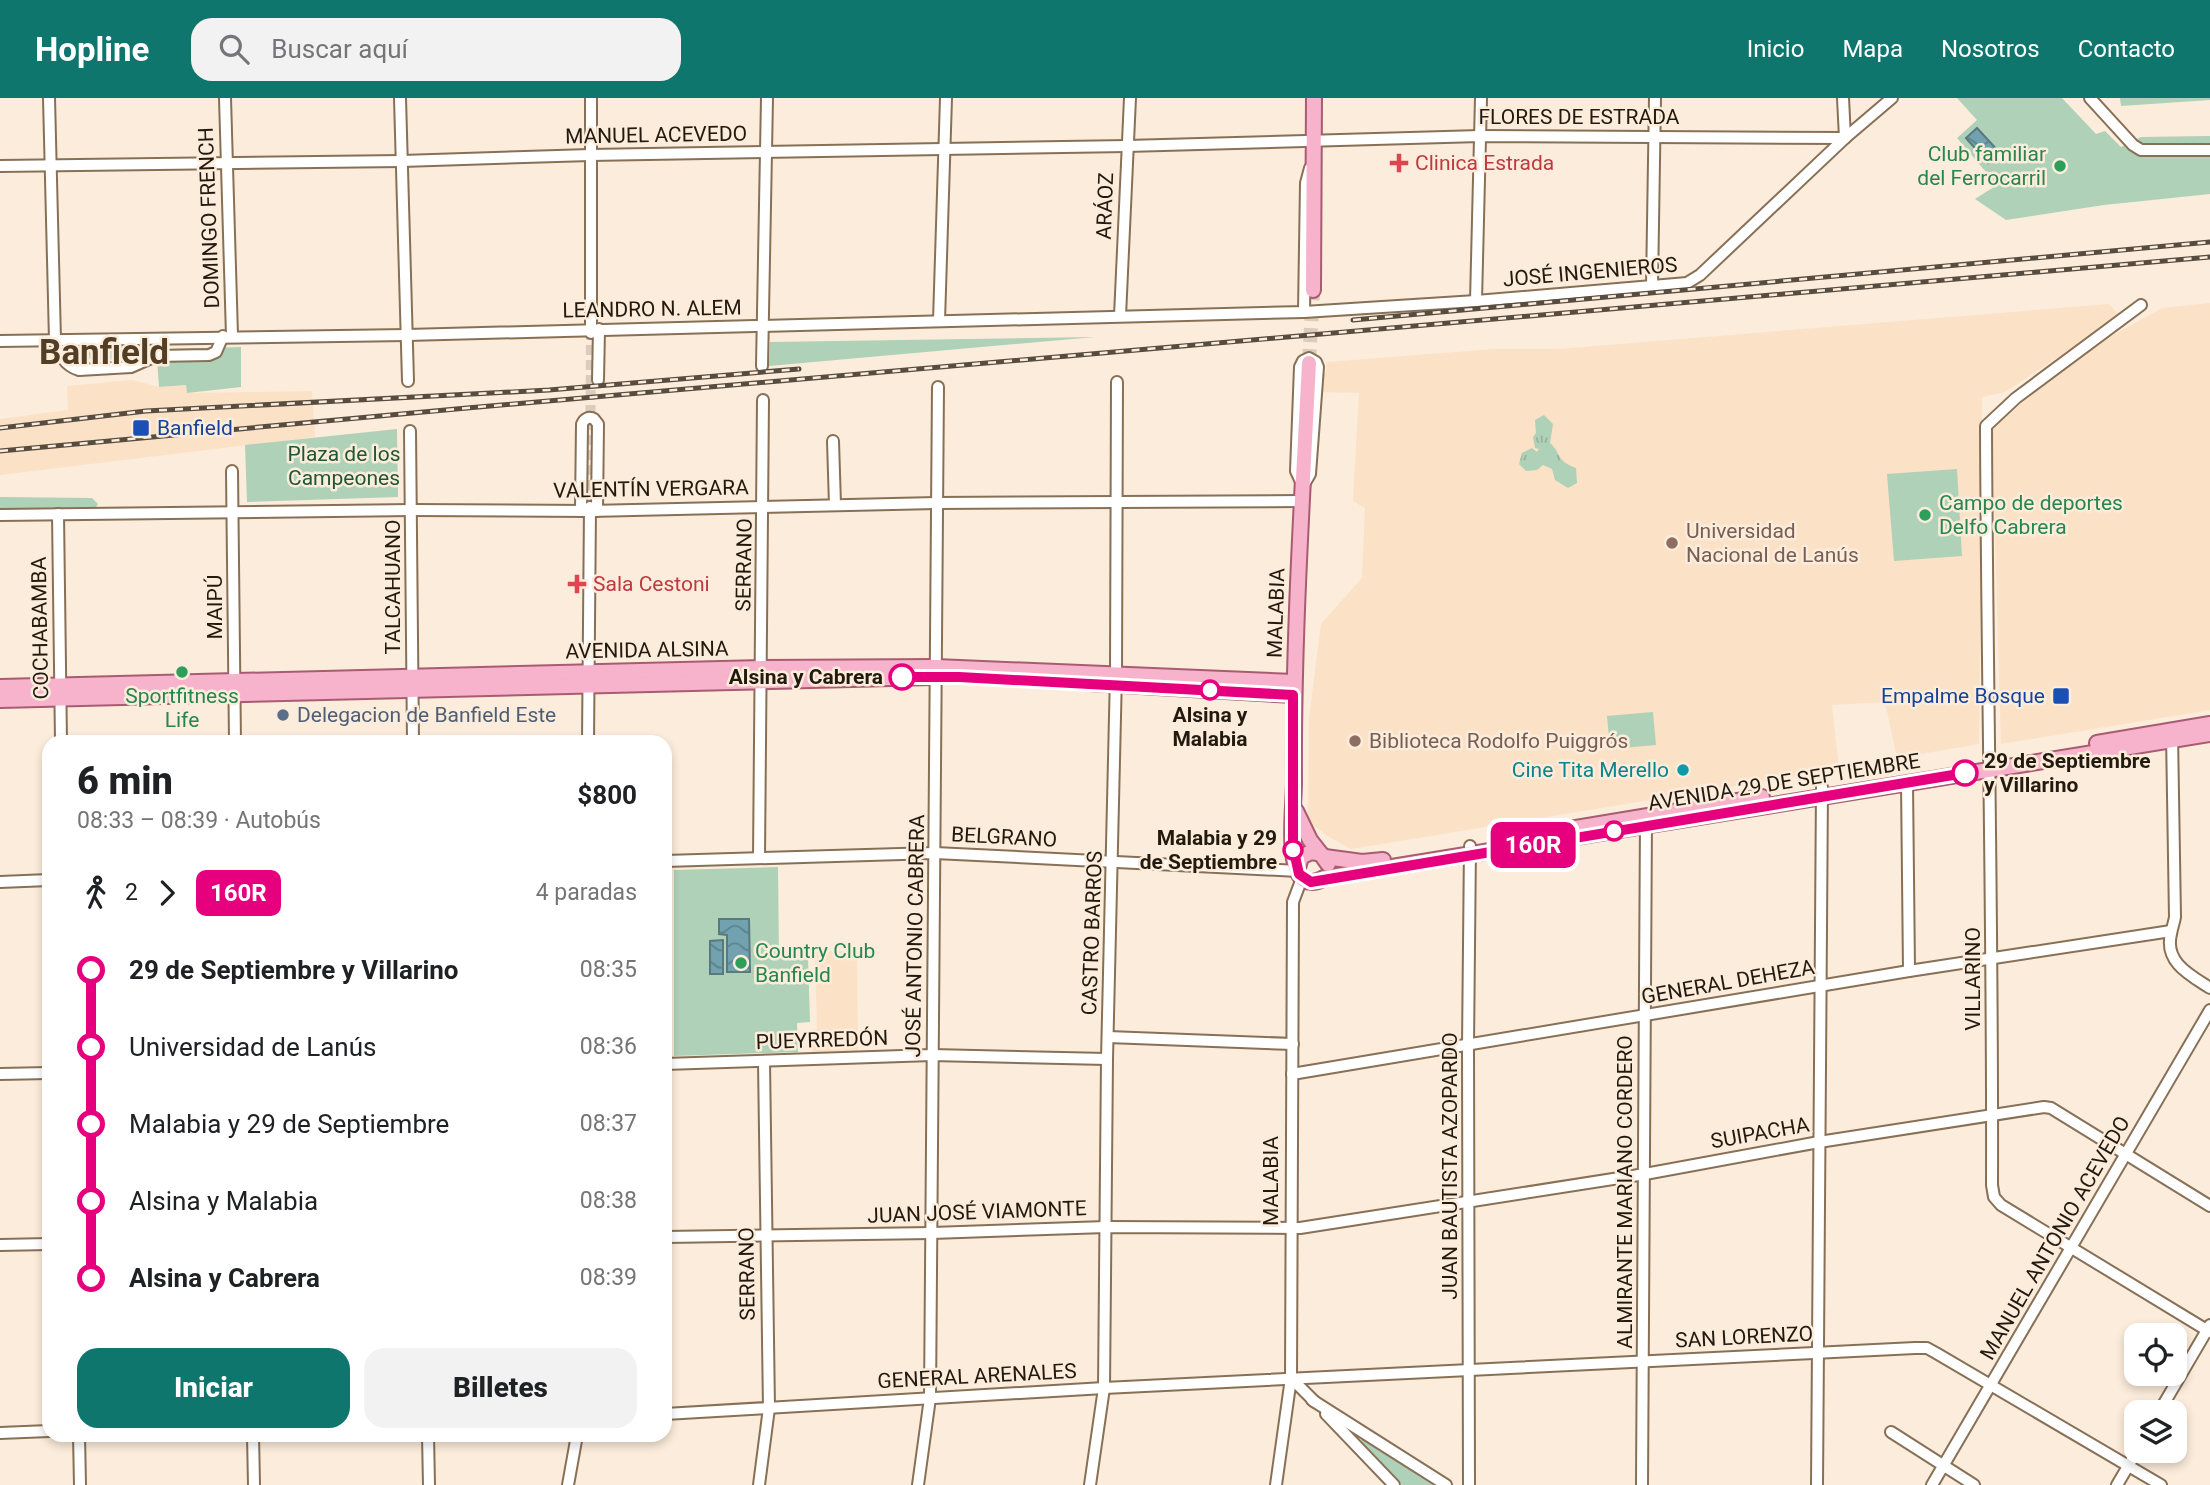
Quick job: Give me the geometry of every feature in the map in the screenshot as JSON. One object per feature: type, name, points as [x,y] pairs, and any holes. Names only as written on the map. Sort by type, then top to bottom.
[{"type":"main road","points":[[1313,290],[1314,98]]},
{"type":"main road","name":"MALABIA","points":[[1299,872],[1293,847],[1294,689],[1310,363]]},
{"type":"main road","name":"AVENIDA ALSINA","points":[[0,699],[60,692],[936,672],[1294,689]]},
{"type":"main road","name":"AVENIDA ALSINA","points":[[0,687],[60,692]]},
{"type":"main road","name":"AVENIDA 29 DE SEPTIEMBRE","points":[[2172,736],[2210,724]]},
{"type":"main road","name":"AVENIDA 29 DE SEPTIEMBRE","points":[[1324,878],[1822,792],[2172,736],[2210,734]]},
{"type":"main road","name":"AVENIDA 29 DE SEPTIEMBRE","points":[[1822,792],[1907,783],[1991,765]]},
{"type":"main road","points":[[1294,806],[1305,831],[1323,856],[1328,868],[1324,878],[1311,882],[1299,872],[1298,862],[1305,853],[1316,852],[1323,856]]},
{"type":"main road","name":"AVENIDA 29 DE SEPTIEMBRE","points":[[1323,856],[1372,862],[1471,851]]},
{"type":"street","points":[[49,98],[55,340],[67,364],[79,370],[131,367],[156,356],[209,355],[216,352],[227,336]]},
{"type":"street","name":"DOMINGO FRENCH","points":[[225,98],[227,336]]},
{"type":"street","points":[[400,98],[408,381]]},
{"type":"street","points":[[591,98],[594,331],[598,380]]},
{"type":"street","points":[[762,366],[767,98]]},
{"type":"street","points":[[939,321],[946,98]]},
{"type":"street","name":"ARÁOZ","points":[[1121,316],[1130,98]]},
{"type":"street","points":[[1476,301],[1481,98]]},
{"type":"street","points":[[1652,287],[1655,98]]},
{"type":"street","points":[[1843,98],[1844,138]]},
{"type":"street","name":"JOSÉ INGENIEROS","points":[[1304,312],[1687,284],[1844,138],[1892,98]]},
{"type":"street","points":[[2090,98],[2133,145],[2141,150],[2210,150]]},
{"type":"street","name":"FLORES DE ESTRADA","points":[[1313,141],[1655,135],[1844,138]]},
{"type":"street","name":"MANUEL ACEVEDO","points":[[0,166],[402,161],[1313,141]]},
{"type":"street","points":[[1312,156],[1320,184],[1319,311]]},
{"type":"street","points":[[1304,312],[1306,183],[1312,156]]},
{"type":"street","name":"VILLARINO","points":[[2070,1249],[2001,1205],[1994,1197],[1992,1185],[1993,958],[1991,765],[1987,695],[1989,550],[1986,426],[2016,398],[2141,304]]},
{"type":"street","name":"LEANDRO N. ALEM","points":[[0,341],[594,331],[1304,312]]},
{"type":"street","name":"MALABIA","points":[[1309,358],[1316,362],[1318,367],[1311,474],[1303,486],[1296,471],[1300,367],[1303,361],[1309,358]]},
{"type":"street","name":"CASTRO BARROS","points":[[1090,1485],[1104,1388],[1107,1059],[1116,679],[1117,382]]},
{"type":"street","name":"JOSÉ ANTONIO CABRERA","points":[[919,1485],[930,1398],[937,387]]},
{"type":"street","name":"SERRANO","points":[[759,857],[763,400]]},
{"type":"street","points":[[588,735],[589,509],[582,425],[584,419],[589,418],[598,424],[589,509]]},
{"type":"street","name":"TALCAHUANO","points":[[410,431],[412,735]]},
{"type":"street","points":[[833,441],[835,505]]},
{"type":"street","name":"MAIPÚ","points":[[232,471],[235,735]]},
{"type":"street","name":"VALENTÍN VERGARA","points":[[0,515],[1302,501]]},
{"type":"street","name":"COCHABAMBA","points":[[58,514],[61,735]]},
{"type":"street","points":[[2172,736],[2175,917],[2171,931],[2171,953],[2181,969],[2210,988]]},
{"type":"street","points":[[1907,783],[1909,971]]},
{"type":"street","points":[[1817,1485],[1822,792]]},
{"type":"street","name":"ALMIRANTE MARIANO CORDERO","points":[[1642,1485],[1646,821]]},
{"type":"street","name":"JUAN BAUTISTA AZOPARDO","points":[[1469,1485],[1468,1046],[1471,851]]},
{"type":"street","name":"BELGRANO","points":[[672,861],[935,853],[1299,872]]},
{"type":"street","name":"MALABIA","points":[[1276,1485],[1291,1378],[1293,902],[1299,872]]},
{"type":"street","points":[[0,882],[42,880]]},
{"type":"street","name":"GENERAL DEHEZA","points":[[1292,1074],[1909,971],[2171,931]]},
{"type":"street","name":"MANUEL ANTONIO ACEVEDO","points":[[1933,1485],[2210,1010]]},
{"type":"street","points":[[1108,1037],[1293,1044]]},
{"type":"street","name":"PUEYRREDÓN","points":[[672,1064],[932,1055],[1107,1059]]},
{"type":"street","name":"SERRANO","points":[[759,1485],[769,1408],[764,1062]]},
{"type":"street","points":[[0,1074],[42,1073]]},
{"type":"street","name":"SUIPACHA","points":[[1291,1227],[1645,1174],[1819,1142],[2037,1107],[2051,1108],[2210,1206]]},
{"type":"street","name":"JUAN JOSÉ VIAMONTE","points":[[672,1237],[1106,1227],[1291,1227]]},
{"type":"street","points":[[0,1245],[42,1244]]},
{"type":"street","points":[[2070,1249],[2209,1329],[2167,1400]]},
{"type":"street","name":"SAN LORENZO","points":[[1291,1378],[1927,1348],[2161,1485]]},
{"type":"street","points":[[1291,1378],[1394,1485]]},
{"type":"street","name":"GENERAL ARENALES","points":[[672,1413],[1291,1378]]},
{"type":"street","points":[[1312,1399],[1446,1485]]},
{"type":"street","points":[[0,1433],[42,1431]]},
{"type":"street","points":[[1891,1432],[1974,1485]]},
{"type":"street","points":[[79,1442],[80,1485]]},
{"type":"street","points":[[253,1442],[254,1485]]},
{"type":"street","points":[[428,1442],[429,1485]]},
{"type":"street","points":[[568,1485],[576,1442]]},
{"type":"street","points":[[2117,1485],[2129,1465]]},
{"type":"shaded area","points":[[2210,303],[2210,710],[2001,744],[1992,426],[2083,352],[2162,308]]},
{"type":"shaded area","name":"Universidad Nacional de Lanús","points":[[2109,304],[2120,316],[2005,392],[1982,397],[1979,744],[1897,758],[1885,702],[1832,705],[1839,769],[1351,849],[1308,821],[1309,719],[1321,624],[1362,578],[1365,508],[1353,501],[1359,393],[1318,392],[1318,376],[1326,373],[1327,362],[1495,349],[1557,349]]},
{"type":"shaded area","points":[[132,380],[159,387],[186,385],[187,393],[312,391],[315,437],[0,475],[0,419],[68,410],[67,386]]},
{"type":"shaded area","points":[[857,950],[858,1051],[812,1052],[811,1030],[817,1029],[815,952]]},
{"type":"green space","name":"Club familiar del Ferrocarril","points":[[1957,98],[2062,98],[2096,134],[2105,131],[2121,147],[2141,137],[2210,136],[2210,194],[2104,205],[2006,220],[1975,199],[1997,185],[1957,138],[1977,120]]},
{"type":"green space","points":[[2120,98],[2210,98],[2210,100],[2121,106]]},
{"type":"green space","points":[[1095,337],[769,366],[770,342]]},
{"type":"green space","points":[[142,345],[144,351],[136,355],[108,360],[70,354],[64,347]]},
{"type":"green space","points":[[241,347],[241,387],[187,393],[186,385],[159,387],[157,359],[172,349]]},
{"type":"green space","points":[[1544,415],[1553,424],[1550,443],[1562,460],[1576,468],[1577,483],[1568,488],[1555,480],[1552,469],[1543,465],[1537,470],[1526,471],[1519,464],[1522,453],[1532,448],[1537,452],[1539,449],[1535,448],[1533,437],[1536,433],[1535,420]]},
{"type":"green space","name":"Plaza de los Campeones","points":[[397,429],[398,497],[247,502],[245,445]]},
{"type":"green space","name":"Campo de deportes Delfo Cabrera","points":[[1957,469],[1962,556],[1894,561],[1887,474]]},
{"type":"green space","points":[[0,497],[92,498],[98,504],[94,510],[0,510]]},
{"type":"green space","points":[[1653,712],[1656,745],[1610,749],[1607,716]]},
{"type":"green space","name":"Country Club Banfield","points":[[778,867],[779,958],[808,958],[810,1022],[797,1023],[798,1052],[674,1056],[674,870]]},
{"type":"green space","points":[[1362,1439],[1433,1485],[1402,1485]]},
{"type":"water","points":[[1977,128],[2000,153],[1988,163],[1966,138]]},
{"type":"water","points":[[719,919],[749,919],[750,972],[727,972],[727,935],[719,934]]},
{"type":"water","points":[[723,940],[723,974],[710,974],[710,941]]},
{"type":"tunnel","points":[[1309,363],[1313,290]]},
{"type":"tunnel","points":[[590,505],[591,336]]},
{"type":"railway","points":[[1353,320],[2210,242]]},
{"type":"railway","points":[[0,451],[2210,257]]},
{"type":"railway","points":[[0,428],[146,411],[549,390],[799,369]]},
{"type":"bus line","name":"160R","points":[[902,677],[1115,684],[1293,695],[1293,847],[1299,874],[1311,882],[1965,773]]},
{"type":"place","name":"Clinica Estrada","points":[[1399,163]]},
{"type":"place","name":"Club familiar del Ferrocarril","points":[[2060,166]]},
{"type":"place","name":"Banfield","points":[[141,428]]},
{"type":"place","name":"Campo de deportes Delfo Cabrera","points":[[1925,515]]},
{"type":"place","name":"Universidad Nacional de Lanús","points":[[1672,543]]},
{"type":"place","name":"Sala Cestoni","points":[[577,584]]},
{"type":"place","name":"Sportfitness Life","points":[[182,672]]},
{"type":"place","name":"Alsina y Cabrera","points":[[902,677]]},
{"type":"place","name":"Alsina y Malabia","points":[[1210,690]]},
{"type":"place","name":"Empalme Bosque","points":[[2061,696]]},
{"type":"place","name":"Delegacion de Banfield Este","points":[[283,715]]},
{"type":"place","name":"Biblioteca Rodolfo Puiggrós","points":[[1355,741]]},
{"type":"place","name":"Cine Tita Merello","points":[[1683,770]]},
{"type":"place","name":"29 de Septiembre y Villarino","points":[[1965,773]]},
{"type":"place","name":"Malabia y 29 de Septiembre","points":[[1293,850]]},
{"type":"place","name":"Country Club Banfield","points":[[741,963]]},
{"type":"district","name":"Banfield","points":[[104,352]]}]
